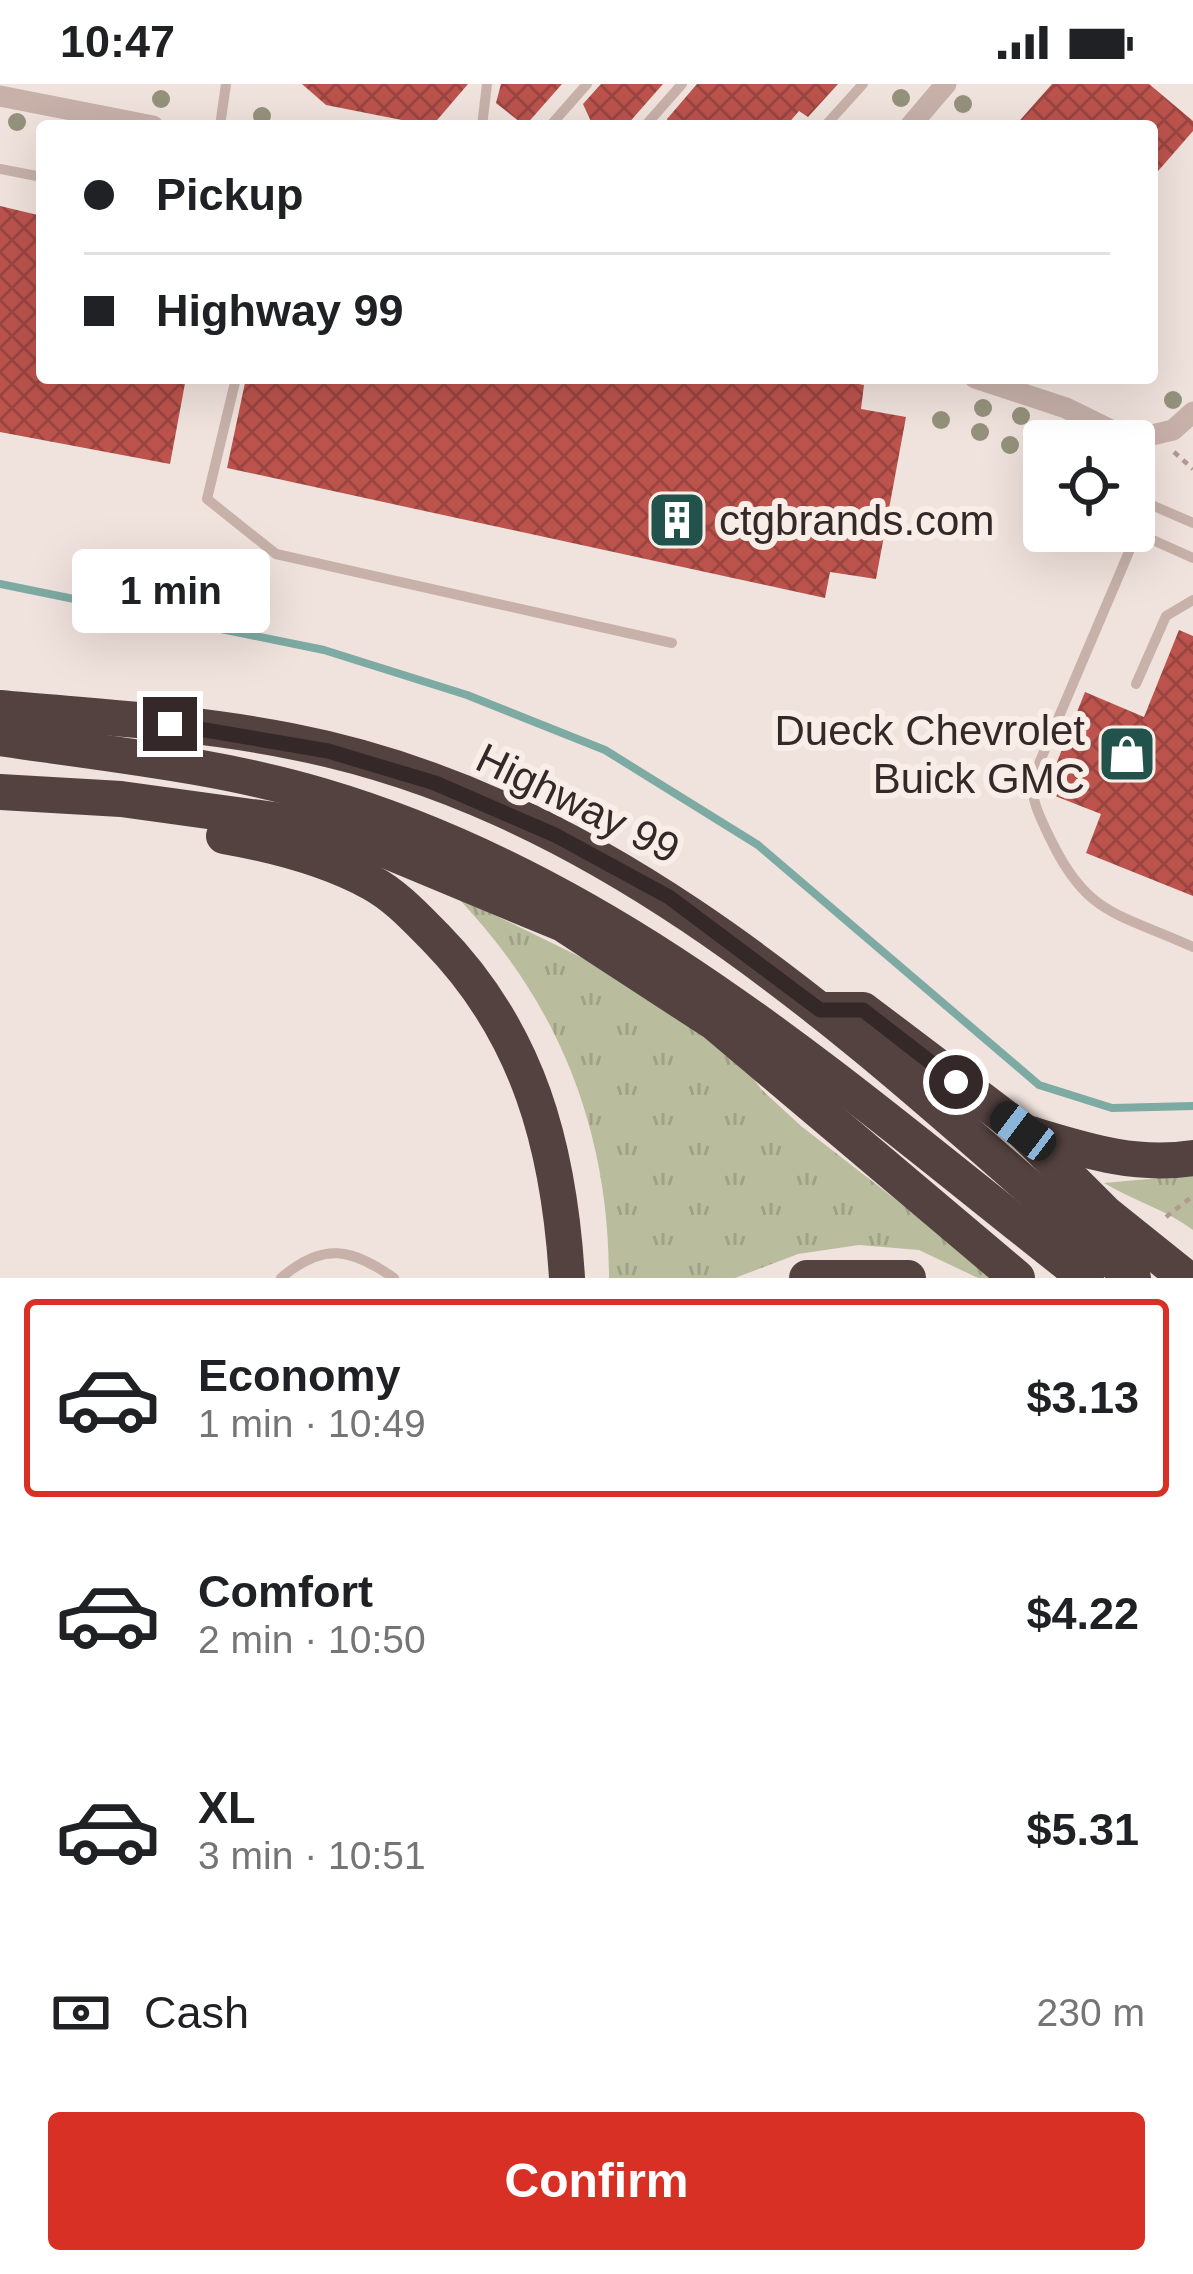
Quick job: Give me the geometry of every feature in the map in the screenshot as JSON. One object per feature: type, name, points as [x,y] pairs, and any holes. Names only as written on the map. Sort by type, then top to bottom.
[{"type":"highway","name":"Highway 99","points":[[0,708],[292,741],[435,783],[555,835],[669,897],[820,1010],[1133,1278]]},
{"type":"highway","points":[[0,738],[126,756],[321,795],[513,867],[606,919],[747,1010],[1086,1278]]},
{"type":"highway","points":[[0,754],[126,756]]},
{"type":"highway","points":[[0,792],[121,800],[332,828],[563,924],[715,1024],[1017,1278]]},
{"type":"highway","points":[[121,800],[156,823],[259,842],[376,885],[480,985],[539,1099],[562,1207],[567,1278]]},
{"type":"highway","points":[[820,1010],[863,1010],[1023,1131],[1106,1213],[1186,1278]]},
{"type":"highway","points":[[1023,1131],[1112,1159],[1193,1158]]},
{"type":"highway","points":[[978,1193],[1068,1278]]},
{"type":"highway","points":[[807,1278],[908,1278]]},
{"type":"street","points":[[915,120],[946,84]]},
{"type":"street","points":[[0,96],[122,120]]},
{"type":"street","points":[[993,384],[1089,420]]},
{"type":"street","points":[[1155,436],[1173,430],[1193,412]]},
{"type":"lane","points":[[221,120],[226,84]]},
{"type":"lane","points":[[483,120],[487,84]]},
{"type":"lane","points":[[555,120],[587,84]]},
{"type":"lane","points":[[650,120],[682,84]]},
{"type":"lane","points":[[830,120],[863,84]]},
{"type":"lane","points":[[0,169],[36,176]]},
{"type":"lane","points":[[235,384],[207,499],[276,554],[672,643]]},
{"type":"lane","points":[[1155,507],[1193,524]]},
{"type":"lane","points":[[1155,541],[1193,558]]},
{"type":"lane","points":[[1129,552],[1032,781],[1032,799],[1070,880],[1088,900],[1193,947]]},
{"type":"lane","points":[[1136,685],[1166,616],[1193,600]]},
{"type":"lane","points":[[281,1278],[327,1253],[357,1252],[394,1278]]},
{"type":"path","points":[[1166,1217],[1193,1196]]},
{"type":"green space","points":[[456,896],[599,966],[734,1052],[761,1089],[801,1126],[997,1278],[978,1278],[919,1250],[859,1245],[798,1254],[735,1278],[609,1278],[600,1171],[571,1072],[523,980]]},
{"type":"green space","points":[[1193,1175],[1193,1230],[1104,1183]]},
{"type":"building","points":[[302,84],[468,84],[437,120],[402,120],[326,105]]},
{"type":"building","points":[[501,84],[562,84],[530,120],[517,120],[496,103]]},
{"type":"building","points":[[601,84],[663,84],[631,120],[590,120],[583,104]]},
{"type":"building","points":[[697,84],[838,84],[808,117],[799,111],[791,120],[667,119]]},
{"type":"building","points":[[1052,84],[1149,84],[1193,121],[1193,131],[1158,171],[1158,120],[1020,120]]},
{"type":"building","points":[[0,206],[36,215],[36,384],[185,384],[170,464],[0,432]]},
{"type":"building","name":"ctgbrands.com","points":[[245,384],[859,384],[864,385],[861,409],[906,417],[876,579],[830,572],[825,598],[227,468]]},
{"type":"building","name":"Dueck Chevrolet Buick GMC","points":[[1179,630],[1193,636],[1193,896],[1086,853],[1101,814],[1045,792],[1085,692],[1144,717]]},
{"type":"waterway","points":[[0,584],[324,650],[467,695],[605,750],[758,845],[1039,1085],[1112,1108],[1193,1106]]},
{"type":"place","name":"ctgbrands.com","points":[[677,520]]},
{"type":"place","name":"Dueck Chevrolet Buick GMC","points":[[1127,754]]},
{"type":"route","points":[[170,724],[292,741],[328,751],[435,783],[555,835],[669,897],[820,1010],[863,1010],[956,1082]]}]
